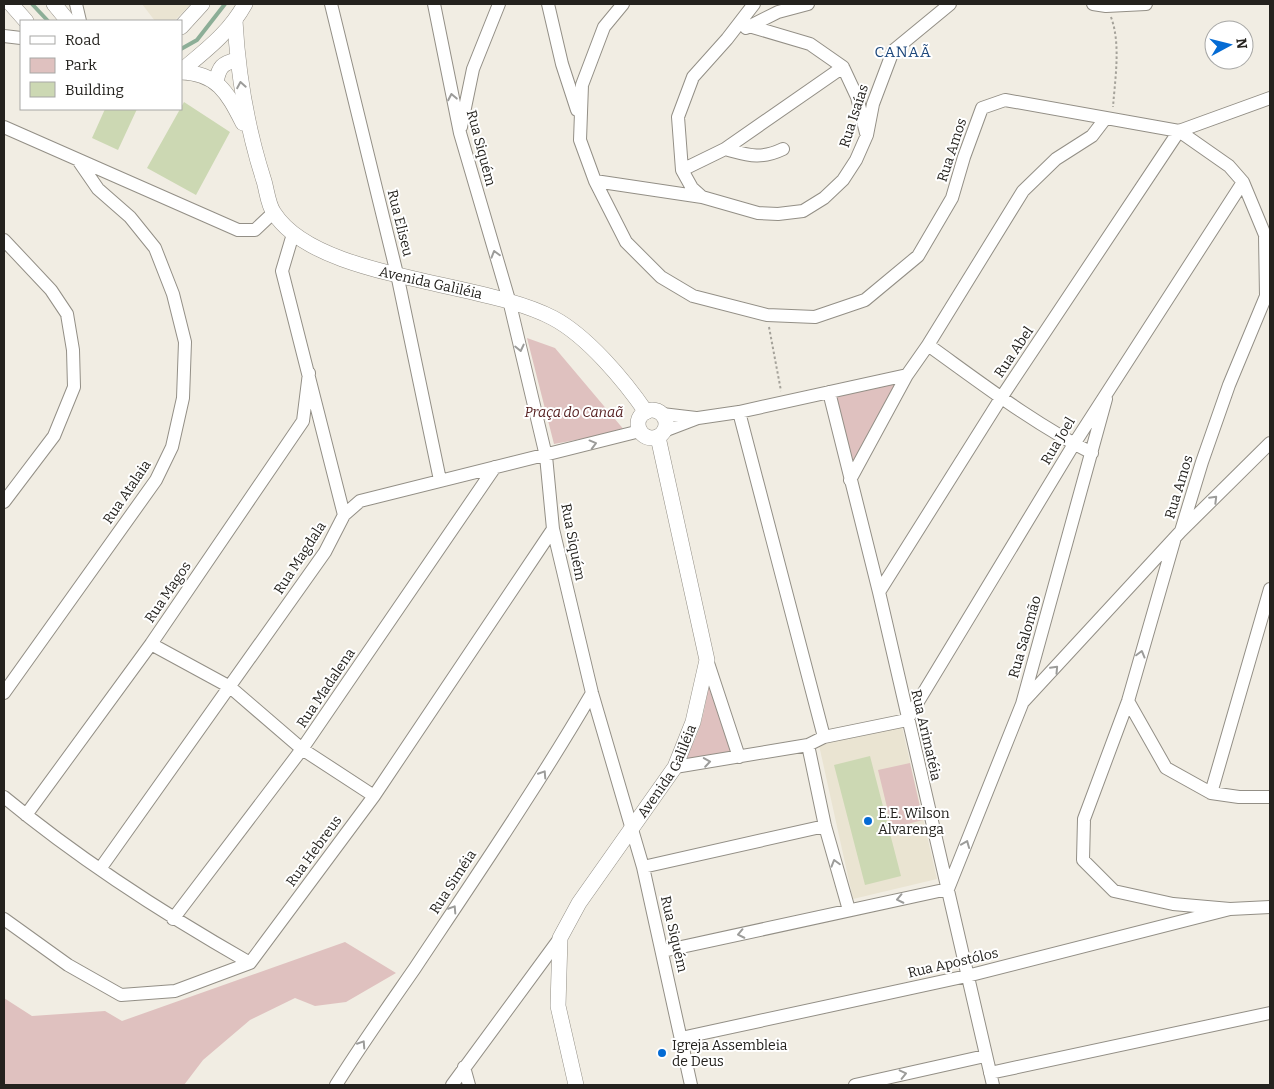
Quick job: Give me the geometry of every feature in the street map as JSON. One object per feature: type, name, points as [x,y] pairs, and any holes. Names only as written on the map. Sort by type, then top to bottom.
[{"type":"main road","points":[[11,4],[25,20]]},
{"type":"main road","points":[[54,4],[67,20]]},
{"type":"main road","points":[[182,27],[202,4]]},
{"type":"main road","points":[[182,71],[213,46],[235,21],[245,4]]},
{"type":"main road","name":"Avenida Galiléia","points":[[235,21],[237,60],[249,133],[273,212],[293,234],[340,260],[509,300],[554,318],[590,346],[628,387],[646,412]]},
{"type":"main road","points":[[216,82],[219,68],[225,62],[237,60]]},
{"type":"main road","name":"Avenida Galiléia","points":[[182,72],[198,73],[216,82],[228,94],[249,133]]},
{"type":"main road","points":[[654,410],[662,414],[666,422],[661,434],[648,438],[640,431],[639,420],[646,412],[654,410]]},
{"type":"main road","name":"Avenida Galiléia","points":[[576,1085],[558,1006],[560,938],[579,903],[675,767],[692,722],[707,660],[661,434]]},
{"type":"street","points":[[76,4],[80,20]]},
{"type":"street","name":"Rua Eliseu","points":[[331,4],[396,274],[440,480]]},
{"type":"street","name":"Rua Siquém","points":[[434,4],[460,133],[509,300],[546,456],[553,529],[592,693],[643,867],[691,1085]]},
{"type":"street","points":[[460,133],[473,69],[499,4]]},
{"type":"street","name":"Rua Amos","points":[[548,4],[562,64],[579,118]]},
{"type":"street","name":"Rua Amos","points":[[623,4],[604,27],[582,85],[579,118],[580,140],[595,181],[626,242],[661,277],[692,296],[767,315],[815,317],[865,300],[918,256],[952,198],[964,156],[982,108],[1005,100],[1179,131],[1229,166],[1242,182],[1265,235],[1266,296],[1205,453],[1128,701],[1084,819],[1083,860],[1114,891],[1173,904],[1230,909]]},
{"type":"street","points":[[702,197],[692,188],[682,170],[678,117],[693,77],[727,39],[754,4]]},
{"type":"street","points":[[727,39],[778,12],[808,4]]},
{"type":"street","name":"Rua Isaías","points":[[595,181],[702,197],[758,213],[778,214],[803,211],[824,198],[843,180],[856,160],[867,135],[874,104],[892,51],[950,4]]},
{"type":"street","points":[[1093,4],[1106,6],[1146,4]]},
{"type":"street","points":[[749,26],[810,44],[843,67],[857,97],[867,135]]},
{"type":"street","points":[[4,36],[20,38]]},
{"type":"street","points":[[682,170],[725,149],[843,67]]},
{"type":"street","points":[[1179,131],[1270,98]]},
{"type":"street","points":[[850,480],[907,375],[928,345],[1023,191],[1056,159],[1092,136],[1106,119]]},
{"type":"street","points":[[4,127],[238,230],[255,230],[273,212]]},
{"type":"street","name":"Rua Abel","points":[[879,592],[1001,398],[1179,131]]},
{"type":"street","points":[[725,149],[750,156],[769,156],[783,149]]},
{"type":"street","name":"Rua Atalaia","points":[[4,692],[156,480],[172,447],[183,398],[185,342],[173,294],[155,248],[130,217],[98,189],[78,160]]},
{"type":"street","name":"Rua Joel","points":[[907,720],[1109,387],[1242,182]]},
{"type":"street","points":[[293,234],[282,271],[344,515]]},
{"type":"street","points":[[4,240],[51,290],[68,314],[73,350],[74,387],[54,436],[4,502]]},
{"type":"street","points":[[928,345],[1001,398],[1074,444],[1092,453]]},
{"type":"street","name":"Rua Magos","points":[[26,815],[151,644],[303,421],[309,373]]},
{"type":"street","points":[[662,414],[698,418],[739,412],[907,375]]},
{"type":"street","name":"Rua Salomão","points":[[948,889],[1022,704],[1109,387]]},
{"type":"street","name":"Rua Arimatéia","points":[[829,392],[879,592],[991,1079]]},
{"type":"street","points":[[739,412],[824,737]]},
{"type":"street","points":[[661,434],[698,418]]},
{"type":"street","name":"Rua Magdala","points":[[100,869],[325,552],[344,515],[360,501],[640,431]]},
{"type":"street","points":[[1022,704],[1178,536],[1270,443]]},
{"type":"street","name":"Rua Madalena","points":[[173,919],[302,749],[495,468]]},
{"type":"street","name":"Rua Hebreus","points":[[250,963],[374,796],[553,529]]},
{"type":"street","points":[[1211,793],[1270,589]]},
{"type":"street","points":[[151,644],[230,687],[302,749],[374,796]]},
{"type":"street","points":[[707,660],[739,757]]},
{"type":"street","name":"Rua Siméia","points":[[336,1085],[361,1044],[414,970],[559,749],[592,693]]},
{"type":"street","points":[[1128,701],[1166,768],[1211,793],[1239,797],[1270,797]]},
{"type":"street","points":[[675,767],[808,745],[824,737],[907,720]]},
{"type":"street","points":[[808,745],[825,826],[849,910]]},
{"type":"street","points":[[4,797],[100,869],[173,919],[250,963]]},
{"type":"street","points":[[643,867],[825,826]]},
{"type":"street","points":[[663,951],[948,889]]},
{"type":"street","points":[[1230,909],[1270,907]]},
{"type":"street","name":"Rua Apostólos","points":[[681,1038],[967,976],[1230,909]]},
{"type":"street","points":[[4,919],[68,965],[121,994],[175,991],[250,963]]},
{"type":"street","points":[[452,1085],[560,938]]},
{"type":"street","points":[[991,1079],[1270,1013]]},
{"type":"street","points":[[856,1085],[985,1056]]},
{"type":"street","points":[[464,1067],[469,1085]]},
{"type":"path","points":[[1106,6],[1114,27],[1116,69],[1112,106],[1106,119]]},
{"type":"path","points":[[767,315],[784,403]]},
{"type":"shaded area","points":[[142,4],[191,4],[175,20],[154,20]]},
{"type":"shaded area","points":[[902,727],[937,879],[853,899],[819,745]]},
{"type":"green space","name":"Praça do Canaã","points":[[527,338],[555,348],[625,431],[554,444]]},
{"type":"green space","points":[[900,380],[851,471],[832,395]]},
{"type":"green space","points":[[709,675],[732,756],[682,763],[698,732],[706,699]]},
{"type":"green space","points":[[910,763],[923,820],[892,828],[878,770]]},
{"type":"green space","points":[[345,942],[396,973],[346,1002],[315,1006],[295,998],[250,1020],[203,1060],[184,1085],[4,1085],[4,998],[32,1016],[105,1011],[122,1021]]},
{"type":"building","points":[[184,102],[230,132],[196,195],[147,168],[180,110],[182,110]]},
{"type":"building","points":[[105,110],[137,110],[118,150],[92,138]]},
{"type":"building","name":"E.E. Wilson Alvarenga","points":[[870,756],[901,876],[865,885],[834,765]]},
{"type":"waterway","points":[[32,4],[47,20]]},
{"type":"waterway","points":[[182,48],[197,40],[225,4]]},
{"type":"place","name":"E.E. Wilson Alvarenga","points":[[868,821]]},
{"type":"place","name":"Igreja Assembleia de Deus","points":[[662,1053]]},
{"type":"district","name":"CANAÃ","points":[[903,52]]}]
